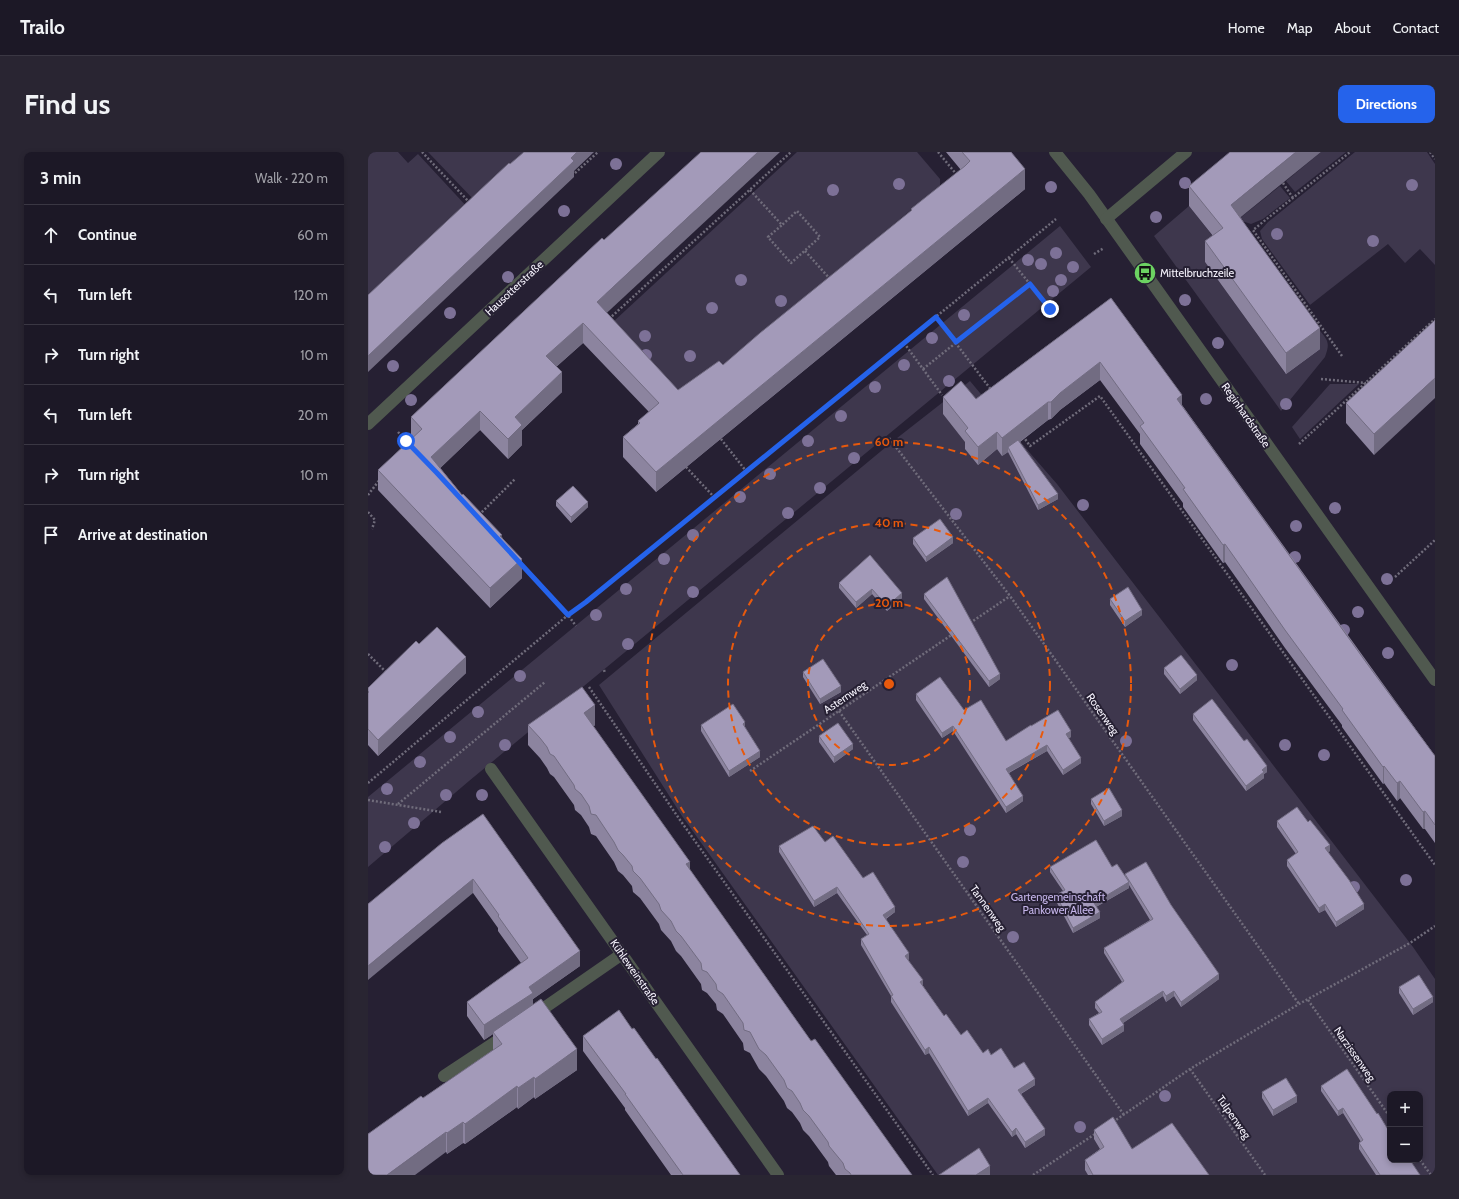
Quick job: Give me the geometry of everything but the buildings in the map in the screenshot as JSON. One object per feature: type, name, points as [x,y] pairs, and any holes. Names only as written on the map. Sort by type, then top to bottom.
[{"type":"street","name":"Hausotterstraße","points":[[368,424],[659,152]]},
{"type":"street","name":"Reginhardstraße","points":[[1055,152],[1087,191],[1435,680]]},
{"type":"street","points":[[1106,219],[1186,152]]},
{"type":"street","name":"Kühleweinstraße","points":[[491,769],[778,1175]]},
{"type":"street","points":[[527,1020],[622,954]]},
{"type":"street","points":[[444,1076],[514,1029]]},
{"type":"path","points":[[422,152],[474,208]]},
{"type":"path","points":[[575,173],[598,152]]},
{"type":"path","points":[[606,322],[791,152]]},
{"type":"path","points":[[938,152],[959,177]]},
{"type":"path","points":[[1342,356],[1253,230],[1350,152]]},
{"type":"path","points":[[1430,152],[1435,159]]},
{"type":"path","points":[[1283,183],[1293,198]]},
{"type":"path","points":[[750,190],[782,225]]},
{"type":"path","points":[[797,211],[820,237],[791,263],[768,236],[782,225],[797,211]]},
{"type":"path","points":[[368,783],[568,615],[586,602],[1056,219]]},
{"type":"path","points":[[1094,254],[1106,247]]},
{"type":"path","points":[[805,251],[832,281],[826,286]]},
{"type":"path","points":[[1263,258],[1269,253]]},
{"type":"path","points":[[1009,258],[1050,309]]},
{"type":"path","points":[[923,369],[1030,284]]},
{"type":"path","points":[[1303,313],[1309,309]]},
{"type":"path","points":[[936,317],[994,395]]},
{"type":"path","points":[[1299,444],[1435,319]]},
{"type":"path","points":[[904,343],[942,395]]},
{"type":"path","points":[[1321,379],[1366,383]]},
{"type":"path","points":[[1021,434],[1030,446],[1100,396],[1435,865]]},
{"type":"path","points":[[398,432],[412,447]]},
{"type":"path","name":"Rosenweg","points":[[889,438],[1010,596],[1299,1004]]},
{"type":"path","points":[[720,439],[746,471]]},
{"type":"path","points":[[686,467],[714,498]]},
{"type":"path","points":[[368,495],[376,482],[382,477]]},
{"type":"path","points":[[473,512],[478,517],[516,479]]},
{"type":"path","points":[[368,512],[375,520],[372,529]]},
{"type":"path","points":[[1395,577],[1435,540]]},
{"type":"path","points":[[516,558],[568,615],[576,626]]},
{"type":"path","points":[[964,627],[1010,596]]},
{"type":"path","name":"Asternweg","points":[[750,771],[957,631]]},
{"type":"path","points":[[368,654],[389,675]]},
{"type":"path","points":[[398,804],[546,682]]},
{"type":"path","points":[[589,687],[680,820],[933,1175]]},
{"type":"path","name":"Tannenweg","points":[[839,711],[1124,1115]]},
{"type":"path","points":[[368,800],[441,812]]},
{"type":"path","points":[[1111,1123],[1190,1069],[1299,1004],[1410,943],[1435,926]]},
{"type":"path","name":"Narzissenweg","points":[[1308,1000],[1387,1113]]},
{"type":"path","name":"Tulpenweg","points":[[1190,1069],[1265,1175]]},
{"type":"path","points":[[1033,1175],[1098,1132]]},
{"type":"path","points":[[1422,1163],[1431,1175]]},
{"type":"green space","points":[[368,152],[398,152],[408,163],[418,154],[469,209],[368,304]]},
{"type":"green space","points":[[428,152],[541,152],[476,202]]},
{"type":"green space","points":[[797,152],[917,152],[940,179],[940,186],[683,399],[613,322]]},
{"type":"green space","points":[[1321,152],[1346,152],[1295,192],[1286,181]]},
{"type":"green space","points":[[1355,152],[1427,152],[1435,164],[1435,265],[1420,249],[1405,263],[1388,244],[1310,305],[1262,239],[1260,231],[1268,222]]},
{"type":"green space","points":[[1280,186],[1290,198],[1263,219],[1251,224],[1242,221],[1240,218]]},
{"type":"green space","points":[[1189,206],[1223,249],[1205,262],[1285,373],[1317,327],[1327,341],[1328,347],[1325,357],[1281,411],[1154,236]]},
{"type":"green space","points":[[1060,226],[1091,267],[469,781],[368,867],[368,797]]},
{"type":"green space","name":"Gartengemeinschaft Pankower Allee","points":[[970,381],[1057,484],[1413,947],[1435,979],[1435,1175],[938,1175],[682,816],[599,685],[892,442]]},
{"type":"green space","points":[[1330,384],[1359,384],[1300,439],[1292,427]]},
{"type":"place","name":"Mittelbruchzeile","points":[[1145,273]]},
{"type":"route","points":[[406,441],[568,615],[586,602],[936,317],[956,342],[1030,284],[1050,309]]}]
